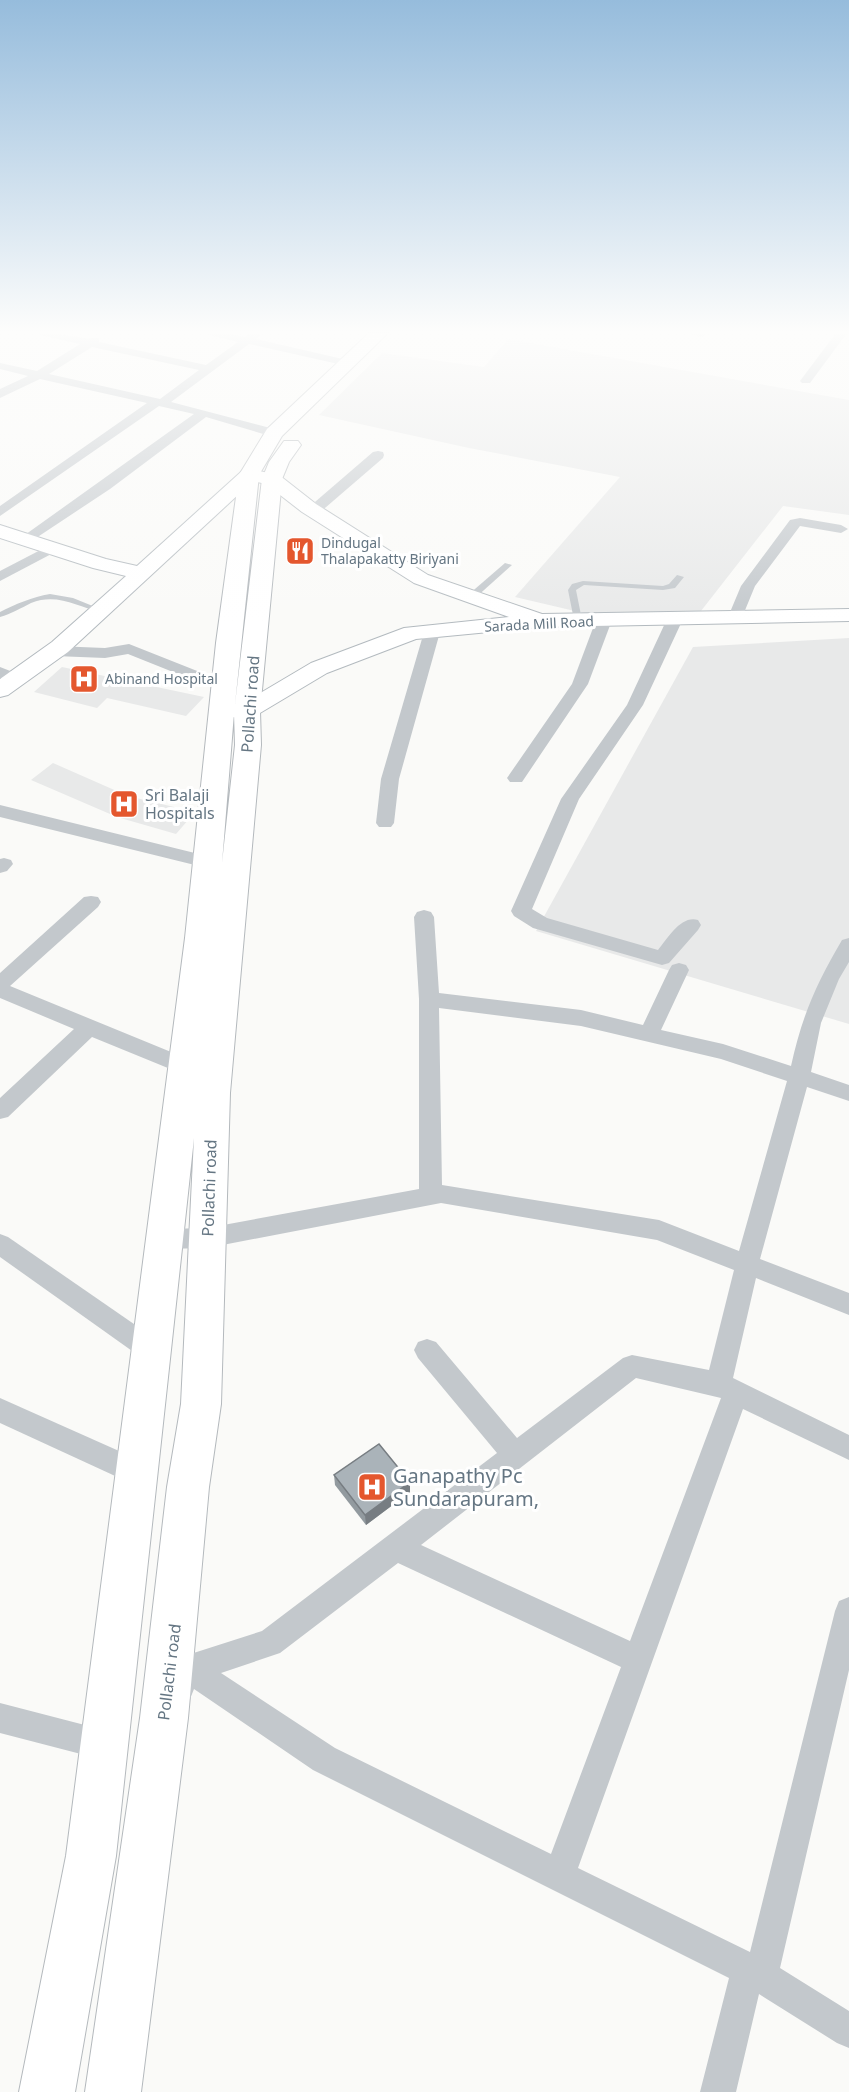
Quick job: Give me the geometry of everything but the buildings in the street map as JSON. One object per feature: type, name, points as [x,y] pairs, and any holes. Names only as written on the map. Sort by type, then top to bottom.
[{"type":"highway","points":[[48,2092],[91,1856],[185,1067],[207,862],[231,703],[260,477],[276,431]]},
{"type":"highway","points":[[260,477],[279,462],[302,431]]},
{"type":"highway","name":"Pollachi road","points":[[113,2092],[164,1718],[188,1487],[201,1404],[213,1093],[248,745],[231,703]]},
{"type":"main road","points":[[6,680],[55,651],[140,573],[260,477],[421,579],[540,621]]},
{"type":"main road","points":[[0,531],[140,573]]},
{"type":"main road","name":"Sarada Mill Road","points":[[231,703],[412,633],[540,621],[849,615]]},
{"type":"street","points":[[0,512],[119,431]]},
{"type":"street","points":[[27,540],[180,431]]},
{"type":"street","points":[[266,431],[274,433]]},
{"type":"street","points":[[313,511],[378,455]]},
{"type":"street","points":[[736,617],[748,586],[795,523],[841,529]]},
{"type":"street","points":[[0,577],[52,548]]},
{"type":"street","points":[[675,619],[635,705],[570,799],[521,911],[540,923],[662,958],[691,925]]},
{"type":"street","points":[[516,778],[580,684],[604,620]]},
{"type":"street","points":[[386,823],[390,779],[432,632]]},
{"type":"street","points":[[55,651],[105,653],[129,648],[157,658],[165,665],[231,703]]},
{"type":"street","points":[[0,811],[207,862]]},
{"type":"street","points":[[0,984],[91,902]]},
{"type":"street","points":[[424,917],[429,999],[431,1195]]},
{"type":"street","points":[[559,1876],[638,1660],[727,1388],[747,1264],[799,1076],[811,1023],[829,979],[849,945]]},
{"type":"street","points":[[649,1034],[679,970]]},
{"type":"street","points":[[0,990],[185,1067]]},
{"type":"street","points":[[429,999],[581,1018],[723,1052],[849,1093]]},
{"type":"street","points":[[0,1111],[90,1027]]},
{"type":"street","points":[[164,1239],[207,1238],[441,1194],[659,1230],[849,1304]]},
{"type":"street","points":[[0,1244],[151,1350]]},
{"type":"street","points":[[427,1350],[515,1455]]},
{"type":"street","points":[[164,1718],[188,1668],[270,1643],[632,1366],[727,1388],[849,1448]]},
{"type":"street","points":[[0,1410],[136,1472]]},
{"type":"street","points":[[396,1547],[638,1660]]},
{"type":"street","points":[[718,2092],[755,1972],[849,1611]]},
{"type":"street","points":[[188,1668],[324,1759],[755,1972],[849,2031]]},
{"type":"street","points":[[0,1718],[104,1745]]},
{"type":"lane","points":[[471,597],[508,565]]},
{"type":"lane","points":[[578,620],[572,590],[575,586],[583,583],[663,588],[672,586],[680,577]]},
{"type":"lane","points":[[0,615],[40,596],[52,595],[63,596],[101,611]]},
{"type":"shaded area","points":[[390,431],[849,431],[849,515],[783,506],[701,611],[596,616],[515,597],[620,477]]},
{"type":"shaded area","points":[[849,638],[849,1024],[536,931],[693,647]]},
{"type":"shaded area","name":"Abinand Hospital","points":[[62,667],[204,697],[186,716],[107,698],[97,708],[34,692]]},
{"type":"shaded area","name":"Sri Balaji Hospitals","points":[[53,763],[128,796],[195,812],[176,834],[117,817],[31,780]]},
{"type":"place","name":"Dindugal Thalapakatty Biriyani","points":[[300,551]]},
{"type":"place","name":"Abinand Hospital","points":[[84,679]]},
{"type":"place","name":"Sri Balaji Hospitals","points":[[124,804]]},
{"type":"place","name":"Ganapathy Pc Sundarapuram,","points":[[372,1487]]}]
